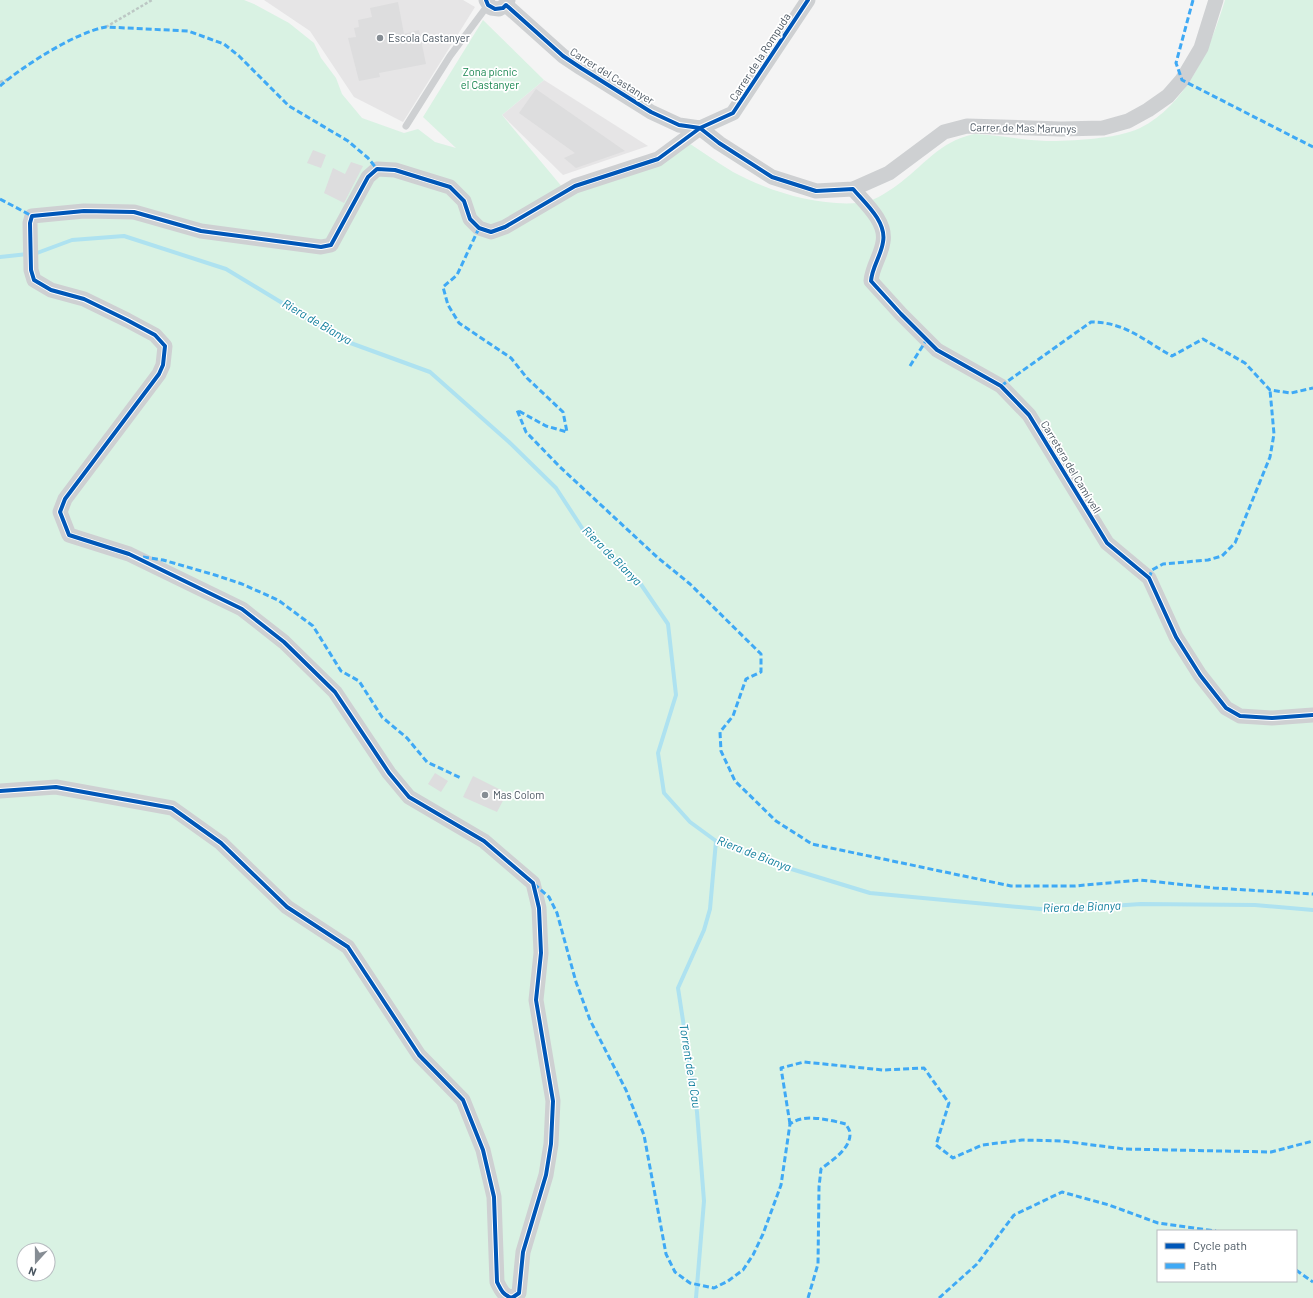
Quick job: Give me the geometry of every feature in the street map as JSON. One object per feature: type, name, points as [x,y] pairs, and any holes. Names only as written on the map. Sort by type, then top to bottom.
[{"type":"street","name":"Carrer de la Rompuda","points":[[0,791],[56,787],[172,808],[221,843],[287,907],[348,946],[419,1055],[463,1100],[483,1150],[494,1197],[497,1282],[501,1292],[507,1296],[512,1298],[518,1293],[523,1252],[546,1175],[551,1144],[553,1101],[536,1000],[541,953],[540,908],[533,883],[484,841],[409,797],[389,773],[335,692],[284,642],[242,609],[129,554],[69,534],[60,512],[65,499],[159,374],[163,364],[165,346],[155,335],[127,320],[84,299],[51,290],[34,280],[31,270],[30,223],[32,216],[47,214],[84,211],[134,212],[201,231],[320,247],[331,245],[368,177],[377,169],[395,170],[450,187],[464,201],[470,219],[479,228],[491,232],[505,227],[575,186],[658,159],[700,128],[733,114],[808,0]]},
{"type":"street","name":"Carrer de Mas Marunys","points":[[700,128],[719,143],[772,177],[816,191],[853,189],[889,172],[944,132],[967,126],[1061,129],[1096,128],[1128,121],[1148,110],[1168,96],[1187,75],[1201,48],[1216,0]]},
{"type":"street","points":[[487,2],[499,9],[507,2]]},
{"type":"street","name":"Carrer del Castanyer","points":[[507,2],[563,56],[581,68],[651,112],[679,125],[700,128]]},
{"type":"street","name":"Carretera del Camí vell","points":[[853,189],[877,217],[883,231],[883,242],[871,272],[871,281],[937,350],[1001,386],[1029,415],[1107,543],[1149,578],[1176,637],[1200,675],[1226,708],[1240,716],[1272,718],[1313,715]]},
{"type":"lane","points":[[406,126],[450,56],[487,2]]},
{"type":"path","points":[[106,27],[152,0]]},
{"type":"path","points":[[0,82],[9,78]]},
{"type":"shaded area","points":[[264,0],[463,0],[475,7],[403,122],[354,97],[310,31]]},
{"type":"shaded area","points":[[544,80],[648,146],[563,175],[502,115]]},
{"type":"green space","name":"Zona pícnic el Castanyer","points":[[0,0],[244,0],[289,23],[314,43],[321,58],[336,78],[342,94],[362,118],[404,133],[418,129],[435,142],[456,148],[423,117],[483,20],[544,80],[502,115],[563,188],[647,158],[679,137],[733,172],[762,186],[810,200],[863,203],[892,189],[941,149],[961,138],[974,134],[1046,141],[1068,141],[1119,135],[1140,128],[1156,118],[1171,105],[1183,90],[1204,55],[1225,0],[1313,0],[1313,1298],[0,1298]]},
{"type":"building","points":[[398,2],[404,34],[419,30],[426,64],[379,73],[380,77],[359,81],[348,38],[356,37],[354,28],[359,27],[358,20],[372,17],[370,8]]},
{"type":"building","points":[[536,89],[625,151],[576,168],[564,158],[575,153],[519,113]]},
{"type":"building","points":[[313,150],[326,155],[321,168],[307,163]]},
{"type":"building","points":[[351,162],[363,166],[344,203],[324,193],[333,168],[345,174]]},
{"type":"building","points":[[435,773],[448,781],[441,792],[428,784]]},
{"type":"building","name":"Mas Colom","points":[[473,776],[507,793],[497,812],[463,797]]},
{"type":"waterway","name":"Riera de Bianya","points":[[0,257],[37,253],[72,240],[124,236],[226,269],[345,341],[430,372],[509,442],[556,488],[584,531],[640,583],[668,624],[676,695],[658,753],[664,793],[690,822],[716,841],[775,864],[870,893],[1051,910],[1141,904],[1255,905],[1313,910]]},
{"type":"waterway","name":"Torrent de la Cau","points":[[696,1298],[704,1201],[697,1112],[678,988],[704,930],[710,909],[716,841]]},
{"type":"marked path","points":[[1193,0],[1176,63],[1182,80],[1313,147]]},
{"type":"marked path","points":[[0,86],[22,69],[50,51],[94,30],[106,27],[188,31],[224,44],[239,56],[289,106],[348,141],[368,158],[377,169]]},
{"type":"marked path","points":[[0,199],[32,216]]},
{"type":"marked path","points":[[479,228],[457,275],[443,287],[448,305],[459,323],[511,358],[527,378],[563,412],[567,432],[546,426],[517,410],[526,432],[560,467],[657,557],[690,584],[761,654],[761,672],[746,679],[733,716],[720,732],[721,751],[735,781],[776,821],[812,844],[1011,886],[1075,886],[1140,880],[1214,888],[1313,894]]},
{"type":"marked path","points":[[1001,386],[1091,322],[1114,325],[1124,329],[1143,338],[1172,356],[1203,339],[1245,363],[1270,390],[1291,393],[1313,388]]},
{"type":"marked path","points":[[910,366],[927,339]]},
{"type":"marked path","points":[[1149,578],[1152,570],[1163,564],[1208,560],[1222,556],[1235,543],[1270,457],[1274,434],[1270,390]]},
{"type":"marked path","points":[[143,557],[163,560],[215,575],[242,584],[278,600],[313,626],[341,671],[359,681],[382,717],[407,738],[427,762],[461,778]]},
{"type":"marked path","points":[[534,884],[549,897],[557,913],[576,982],[590,1020],[626,1090],[644,1135],[666,1254],[675,1272],[690,1283],[714,1288],[728,1281],[743,1270],[753,1255],[763,1234],[781,1185],[790,1124],[809,1118],[825,1119],[846,1124],[850,1131],[847,1144],[840,1154],[821,1169],[819,1187],[818,1264],[808,1298]]},
{"type":"marked path","points":[[790,1124],[781,1068],[804,1062],[883,1070],[924,1068],[949,1103],[936,1145],[953,1158],[982,1145],[1022,1140],[1062,1141],[1124,1149],[1271,1152],[1313,1141]]},
{"type":"marked path","points":[[939,1298],[977,1264],[1014,1215],[1062,1192],[1109,1205],[1158,1223],[1209,1230]]},
{"type":"marked path","points":[[1297,1271],[1313,1282]]},
{"type":"cycle path","points":[[486,0],[488,5],[495,9],[503,8],[506,5],[563,56],[651,112],[679,125],[700,128]]},
{"type":"cycle path","points":[[0,791],[56,787],[172,808],[221,843],[287,907],[348,947],[419,1055],[463,1100],[483,1150],[494,1197],[497,1282],[503,1292],[509,1297],[512,1298],[519,1293],[523,1252],[546,1175],[551,1144],[553,1101],[536,1000],[541,953],[539,908],[533,883],[484,841],[409,797],[389,773],[335,692],[284,642],[242,609],[129,554],[69,535],[60,512],[65,499],[159,374],[163,365],[165,346],[155,335],[127,320],[84,299],[51,290],[34,280],[31,270],[30,223],[32,216],[84,211],[134,212],[201,231],[321,247],[331,245],[368,177],[377,169],[395,170],[450,187],[464,201],[470,219],[479,228],[491,232],[505,227],[575,186],[658,159],[700,128],[733,113],[808,0]]},
{"type":"cycle path","points":[[700,128],[719,143],[772,177],[816,191],[853,189],[874,213],[882,227],[882,247],[871,281],[937,350],[1001,386],[1029,415],[1107,543],[1149,578],[1176,637],[1200,675],[1226,708],[1240,716],[1272,718],[1313,715]]},
{"type":"place","name":"Escola Castanyer","points":[[380,38]]},
{"type":"place","name":"Mas Colom","points":[[485,795]]}]
